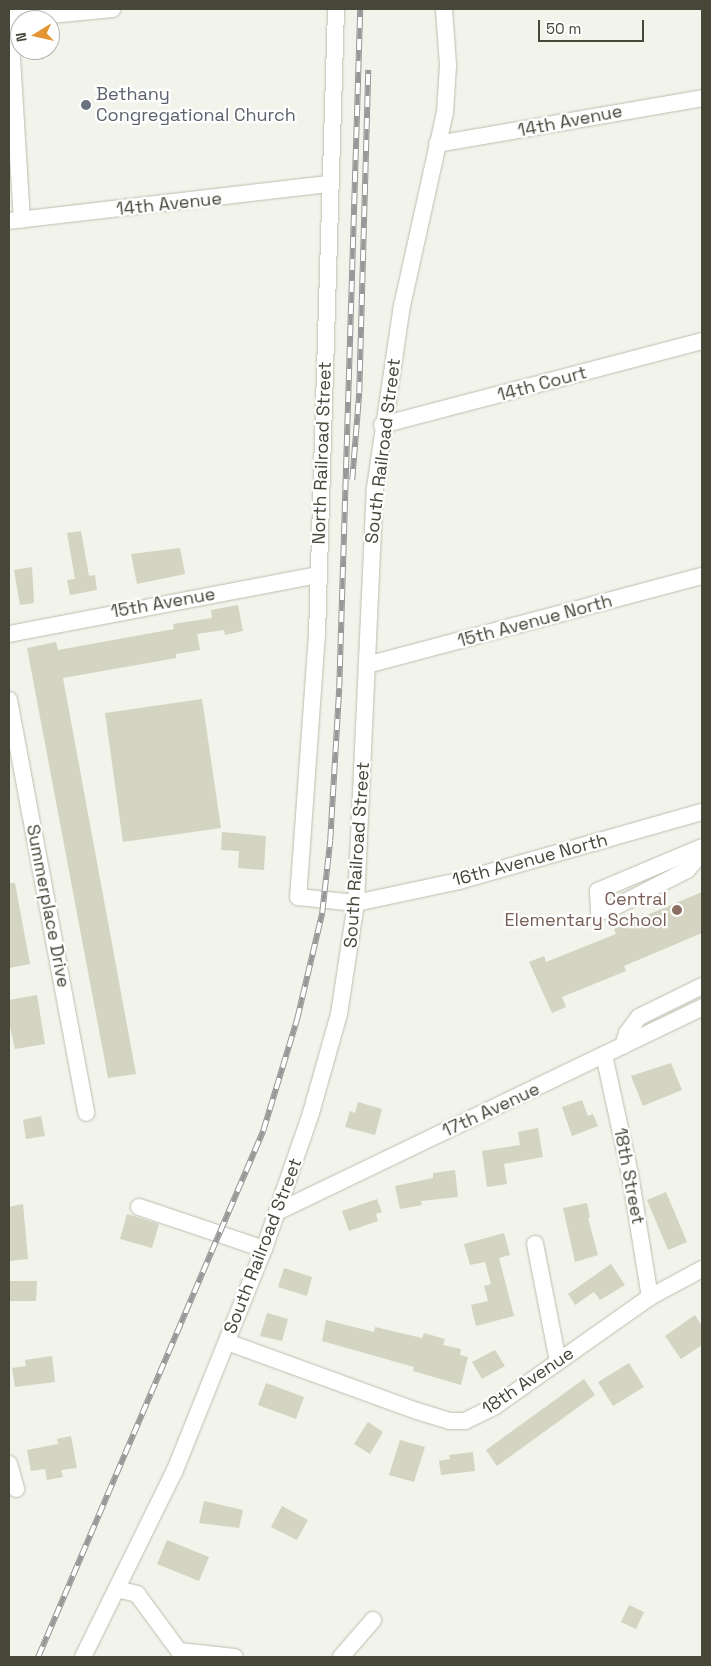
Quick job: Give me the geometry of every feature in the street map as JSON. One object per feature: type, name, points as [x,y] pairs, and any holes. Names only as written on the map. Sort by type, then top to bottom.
[{"type":"street","points":[[15,220],[9,15],[113,9]]},
{"type":"street","name":"North Railroad Street","points":[[298,897],[312,731],[336,9]]},
{"type":"street","name":"South Railroad Street","points":[[83,1657],[175,1470],[227,1342],[279,1211],[339,1014],[356,903],[372,538],[382,426],[405,288],[445,112],[448,65],[444,9]]},
{"type":"street","name":"14th Avenue","points":[[437,144],[702,98]]},
{"type":"street","name":"14th Avenue","points":[[15,220],[329,184]]},
{"type":"street","name":"14th Court","points":[[382,426],[702,341]]},
{"type":"street","name":"15th Avenue","points":[[9,634],[318,575]]},
{"type":"street","name":"15th Avenue North","points":[[367,665],[702,576]]},
{"type":"street","name":"Summerplace Drive","points":[[9,700],[86,1113]]},
{"type":"street","name":"16th Avenue North","points":[[298,897],[356,903],[459,881],[702,812]]},
{"type":"street","points":[[702,847],[598,891],[599,912],[609,910],[687,870],[702,853]]},
{"type":"street","points":[[623,1046],[627,1033],[639,1016],[702,986]]},
{"type":"street","name":"17th Avenue","points":[[279,1211],[702,1007]]},
{"type":"street","name":"18th Street","points":[[604,1055],[630,1174],[650,1297]]},
{"type":"street","points":[[139,1207],[264,1249]]},
{"type":"street","points":[[535,1244],[558,1361]]},
{"type":"street","name":"18th Avenue","points":[[227,1342],[449,1421],[465,1421],[480,1416],[650,1297],[702,1269]]},
{"type":"street","points":[[9,1464],[16,1489]]},
{"type":"street","points":[[117,1589],[137,1594],[179,1651],[235,1657]]},
{"type":"street","points":[[341,1657],[373,1620]]},
{"type":"building","points":[[81,531],[89,576],[95,575],[97,590],[70,595],[67,580],[75,579],[67,533]]},
{"type":"building","points":[[180,548],[185,574],[137,584],[131,554]]},
{"type":"building","points":[[32,567],[34,603],[20,605],[14,570]]},
{"type":"building","points":[[238,605],[243,631],[225,635],[224,630],[197,634],[200,650],[176,654],[176,658],[63,678],[136,1074],[108,1078],[27,648],[56,642],[58,650],[174,629],[173,624],[212,618],[211,610]]},
{"type":"building","points":[[202,699],[221,828],[123,842],[105,713]]},
{"type":"building","points":[[222,832],[266,836],[264,870],[238,868],[239,851],[221,850]]},
{"type":"building","points":[[9,883],[15,883],[30,964],[9,968]]},
{"type":"building","points":[[702,892],[702,933],[624,966],[626,971],[562,997],[566,1007],[552,1013],[529,962],[544,956],[546,962],[616,934],[614,929]]},
{"type":"building","points":[[37,995],[45,1044],[15,1049],[9,1022],[9,1000]]},
{"type":"building","points":[[671,1063],[682,1090],[643,1106],[631,1076]]},
{"type":"building","points":[[582,1100],[588,1116],[593,1114],[598,1126],[572,1136],[562,1107]]},
{"type":"building","points":[[358,1102],[382,1109],[375,1135],[345,1127],[350,1111],[355,1113]]},
{"type":"building","points":[[41,1116],[45,1136],[26,1139],[23,1120]]},
{"type":"building","points":[[538,1128],[543,1157],[504,1164],[507,1184],[487,1187],[482,1151],[520,1145],[518,1132]]},
{"type":"building","points":[[455,1170],[458,1197],[421,1201],[422,1205],[400,1209],[395,1186],[433,1178],[433,1173]]},
{"type":"building","points":[[666,1192],[687,1242],[668,1250],[647,1200]]},
{"type":"building","points":[[377,1199],[382,1212],[376,1214],[378,1221],[349,1231],[342,1211]]},
{"type":"building","points":[[587,1203],[590,1218],[588,1218],[598,1255],[575,1262],[563,1208]]},
{"type":"building","points":[[23,1204],[28,1259],[9,1261],[9,1207]]},
{"type":"building","points":[[127,1214],[159,1224],[152,1248],[120,1239]]},
{"type":"building","points":[[504,1233],[510,1255],[499,1258],[514,1316],[476,1326],[471,1305],[488,1301],[484,1286],[491,1284],[485,1262],[470,1265],[464,1244]]},
{"type":"building","points":[[611,1264],[625,1285],[600,1300],[594,1292],[575,1305],[568,1294]]},
{"type":"building","points":[[284,1268],[312,1277],[307,1296],[278,1287]]},
{"type":"building","points":[[9,1281],[37,1281],[36,1301],[9,1301]]},
{"type":"building","points":[[267,1313],[288,1319],[282,1341],[260,1336]]},
{"type":"building","points":[[695,1315],[702,1326],[702,1345],[681,1359],[665,1336]]},
{"type":"building","points":[[326,1320],[374,1332],[375,1327],[422,1338],[424,1333],[445,1339],[443,1345],[461,1349],[460,1355],[468,1357],[461,1385],[413,1371],[414,1367],[322,1341]]},
{"type":"building","points":[[495,1350],[505,1366],[482,1379],[472,1362]]},
{"type":"building","points":[[52,1356],[55,1382],[15,1387],[12,1368],[26,1366],[25,1360]]},
{"type":"building","points":[[629,1363],[644,1387],[613,1406],[598,1382]]},
{"type":"building","points":[[584,1379],[595,1395],[497,1466],[486,1450]]},
{"type":"building","points":[[266,1383],[304,1397],[296,1419],[258,1405]]},
{"type":"building","points":[[368,1422],[383,1432],[370,1454],[354,1444]]},
{"type":"building","points":[[71,1436],[77,1468],[61,1470],[63,1477],[47,1480],[45,1469],[31,1471],[27,1450],[58,1444],[57,1439]]},
{"type":"building","points":[[400,1440],[425,1447],[414,1482],[389,1475]]},
{"type":"building","points":[[473,1452],[475,1471],[441,1475],[439,1461],[450,1459],[449,1455]]},
{"type":"building","points":[[204,1501],[243,1510],[239,1528],[199,1523]]},
{"type":"building","points":[[282,1506],[308,1520],[297,1540],[271,1527]]},
{"type":"building","points":[[167,1540],[209,1557],[199,1581],[157,1564]]},
{"type":"building","points":[[629,1605],[644,1612],[636,1629],[621,1622]]},
{"type":"railway","points":[[38,1657],[263,1131],[297,1019],[322,913],[330,840],[339,688],[360,9]]},
{"type":"railway","points":[[352,480],[359,393],[368,70]]},
{"type":"place","name":"Bethany Congregational Church","points":[[86,105]]},
{"type":"place","name":"Central Elementary School","points":[[677,910]]}]
